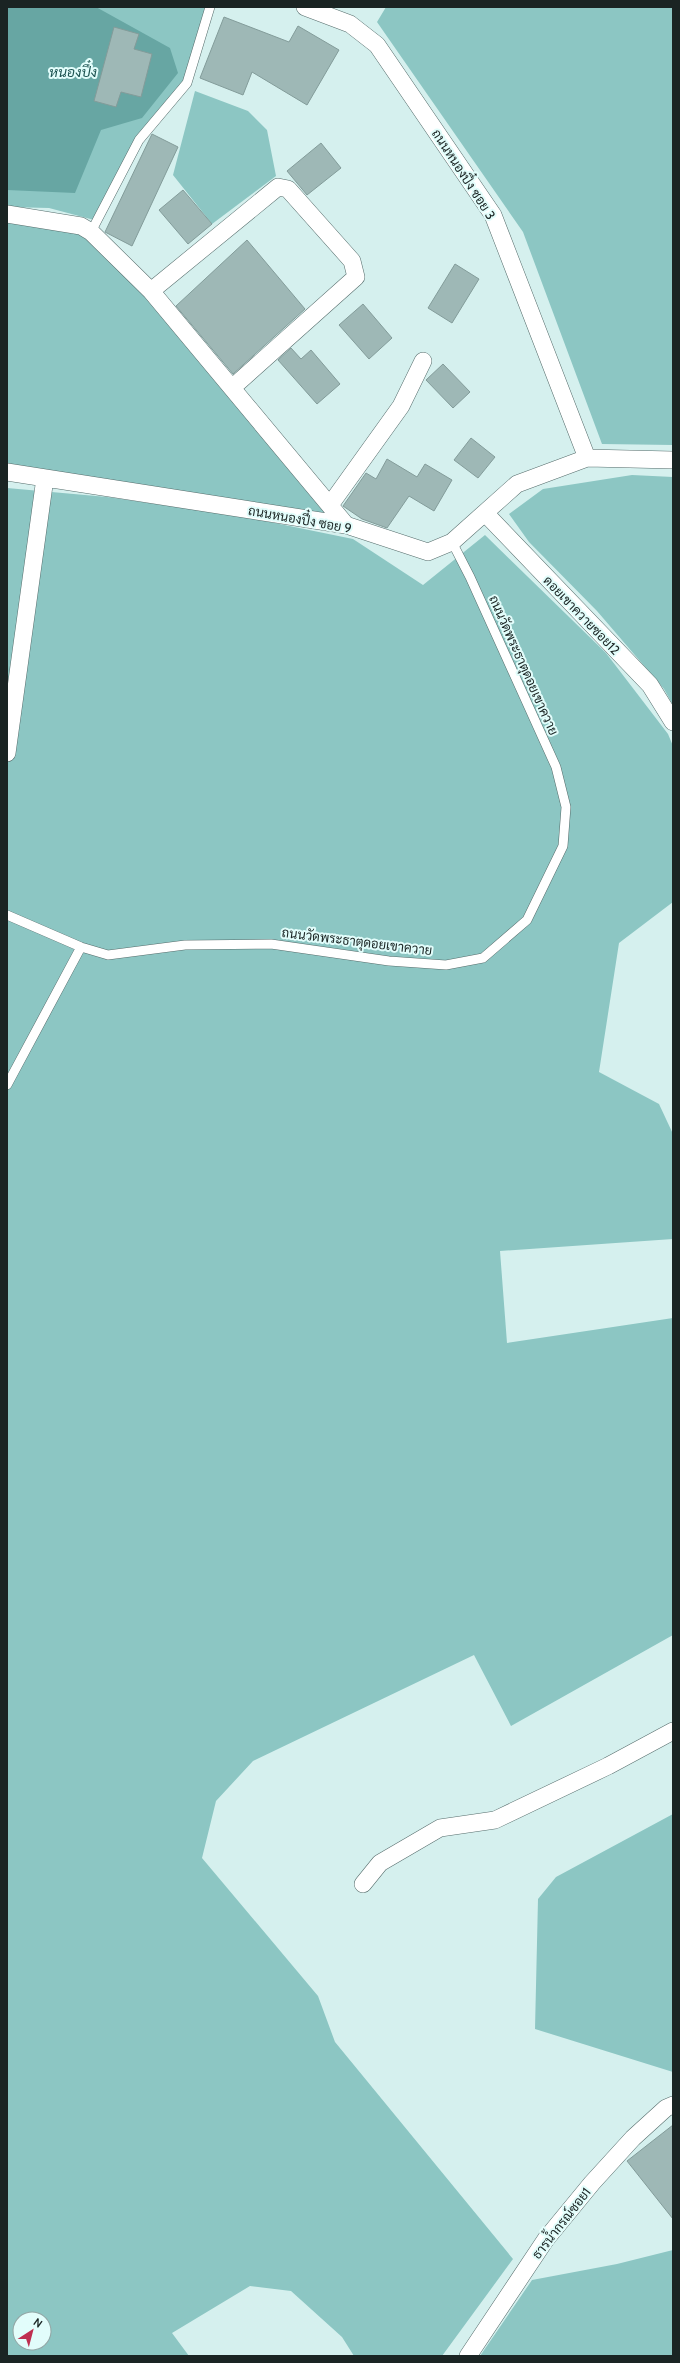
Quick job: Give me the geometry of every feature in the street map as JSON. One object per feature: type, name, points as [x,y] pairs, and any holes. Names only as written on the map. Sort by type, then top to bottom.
[{"type":"street","name":"ถนนหนองปึ๋ง ซอย 3","points":[[305,7],[350,24],[377,45],[493,215],[587,458]]},
{"type":"street","points":[[151,291],[278,187],[288,189],[352,261],[356,277],[233,387]]},
{"type":"street","points":[[7,214],[81,226],[91,232],[151,291],[233,387],[346,525]]},
{"type":"street","points":[[330,505],[401,406],[424,362]]},
{"type":"street","points":[[587,458],[673,460]]},
{"type":"street","name":"ถนนหนองปึ๋ง ซอย 9","points":[[7,472],[346,525],[428,552],[452,542],[516,484],[587,458]]},
{"type":"street","points":[[7,753],[45,478]]},
{"type":"street","name":"ดอยเขาควายซอย12","points":[[485,513],[650,685],[673,722]]},
{"type":"street","points":[[363,1884],[380,1863],[440,1828],[495,1820],[608,1766],[673,1731]]},
{"type":"street","name":"ธารน้ำกรณ์ซอย1","points":[[468,2356],[546,2239],[592,2183],[633,2138],[666,2108],[673,2105]]},
{"type":"lane","points":[[91,232],[139,140],[187,83],[210,7]]},
{"type":"lane","name":"ถนนวัดพระธาตุดอยเขาควาย","points":[[7,915],[81,947],[108,954],[185,945],[271,944],[389,961],[446,965],[483,958],[527,920],[563,846],[566,807],[556,767],[470,577],[452,542]]},
{"type":"lane","points":[[7,1085],[81,947]]},
{"type":"shaded area","name":"หนองปึ๋ง","points":[[7,7],[210,7],[187,83],[139,140],[98,221],[49,208],[7,207]]},
{"type":"shaded area","points":[[386,7],[673,7],[673,445],[602,444],[523,232],[377,22]]},
{"type":"shaded area","points":[[195,91],[248,111],[267,130],[276,176],[212,224],[173,175]]},
{"type":"shaded area","points":[[7,221],[91,232],[346,525],[7,472]]},
{"type":"shaded area","points":[[632,475],[673,477],[673,705],[664,689],[597,611],[529,542],[509,514],[543,489]]},
{"type":"shaded area","points":[[7,488],[107,497],[246,517],[353,539],[423,585],[485,535],[606,653],[668,734],[673,746],[673,902],[619,943],[599,1072],[659,1104],[673,1134],[673,1239],[500,1251],[507,1343],[673,1318],[673,1635],[511,1726],[474,1655],[253,1761],[216,1801],[202,1858],[318,1996],[335,2042],[513,2259],[442,2356],[354,2356],[342,2337],[291,2291],[250,2286],[172,2333],[189,2356],[7,2356]]},
{"type":"shaded area","points":[[673,1814],[673,2072],[535,2029],[538,1899],[556,1877]]},
{"type":"shaded area","points":[[673,2250],[673,2356],[480,2356],[532,2280],[617,2264]]},
{"type":"water","name":"หนองปึ๋ง","points":[[7,7],[96,7],[170,48],[178,73],[142,118],[101,130],[75,193],[7,190]]},
{"type":"building","points":[[224,17],[289,42],[298,26],[339,50],[307,105],[252,72],[243,95],[200,78]]},
{"type":"building","points":[[114,27],[139,34],[134,49],[152,54],[141,97],[121,92],[116,107],[94,101]]},
{"type":"building","points":[[152,134],[178,147],[132,246],[105,232]]},
{"type":"building","points":[[321,143],[341,168],[307,195],[287,171]]},
{"type":"building","points":[[183,190],[212,224],[188,244],[159,210]]},
{"type":"building","points":[[247,240],[305,309],[233,374],[176,306]]},
{"type":"building","points":[[455,264],[479,279],[452,323],[428,308]]},
{"type":"building","points":[[363,304],[392,338],[369,359],[339,325]]},
{"type":"building","points":[[291,348],[301,359],[311,350],[340,384],[317,404],[278,360]]},
{"type":"building","points":[[443,364],[470,392],[453,408],[426,380]]},
{"type":"building","points":[[471,438],[495,457],[478,478],[454,460]]},
{"type":"building","points":[[387,459],[417,477],[425,464],[452,480],[434,511],[409,496],[387,528],[362,519],[343,506],[366,473],[376,479]]},
{"type":"building","points":[[673,2125],[673,2219],[627,2161]]}]
